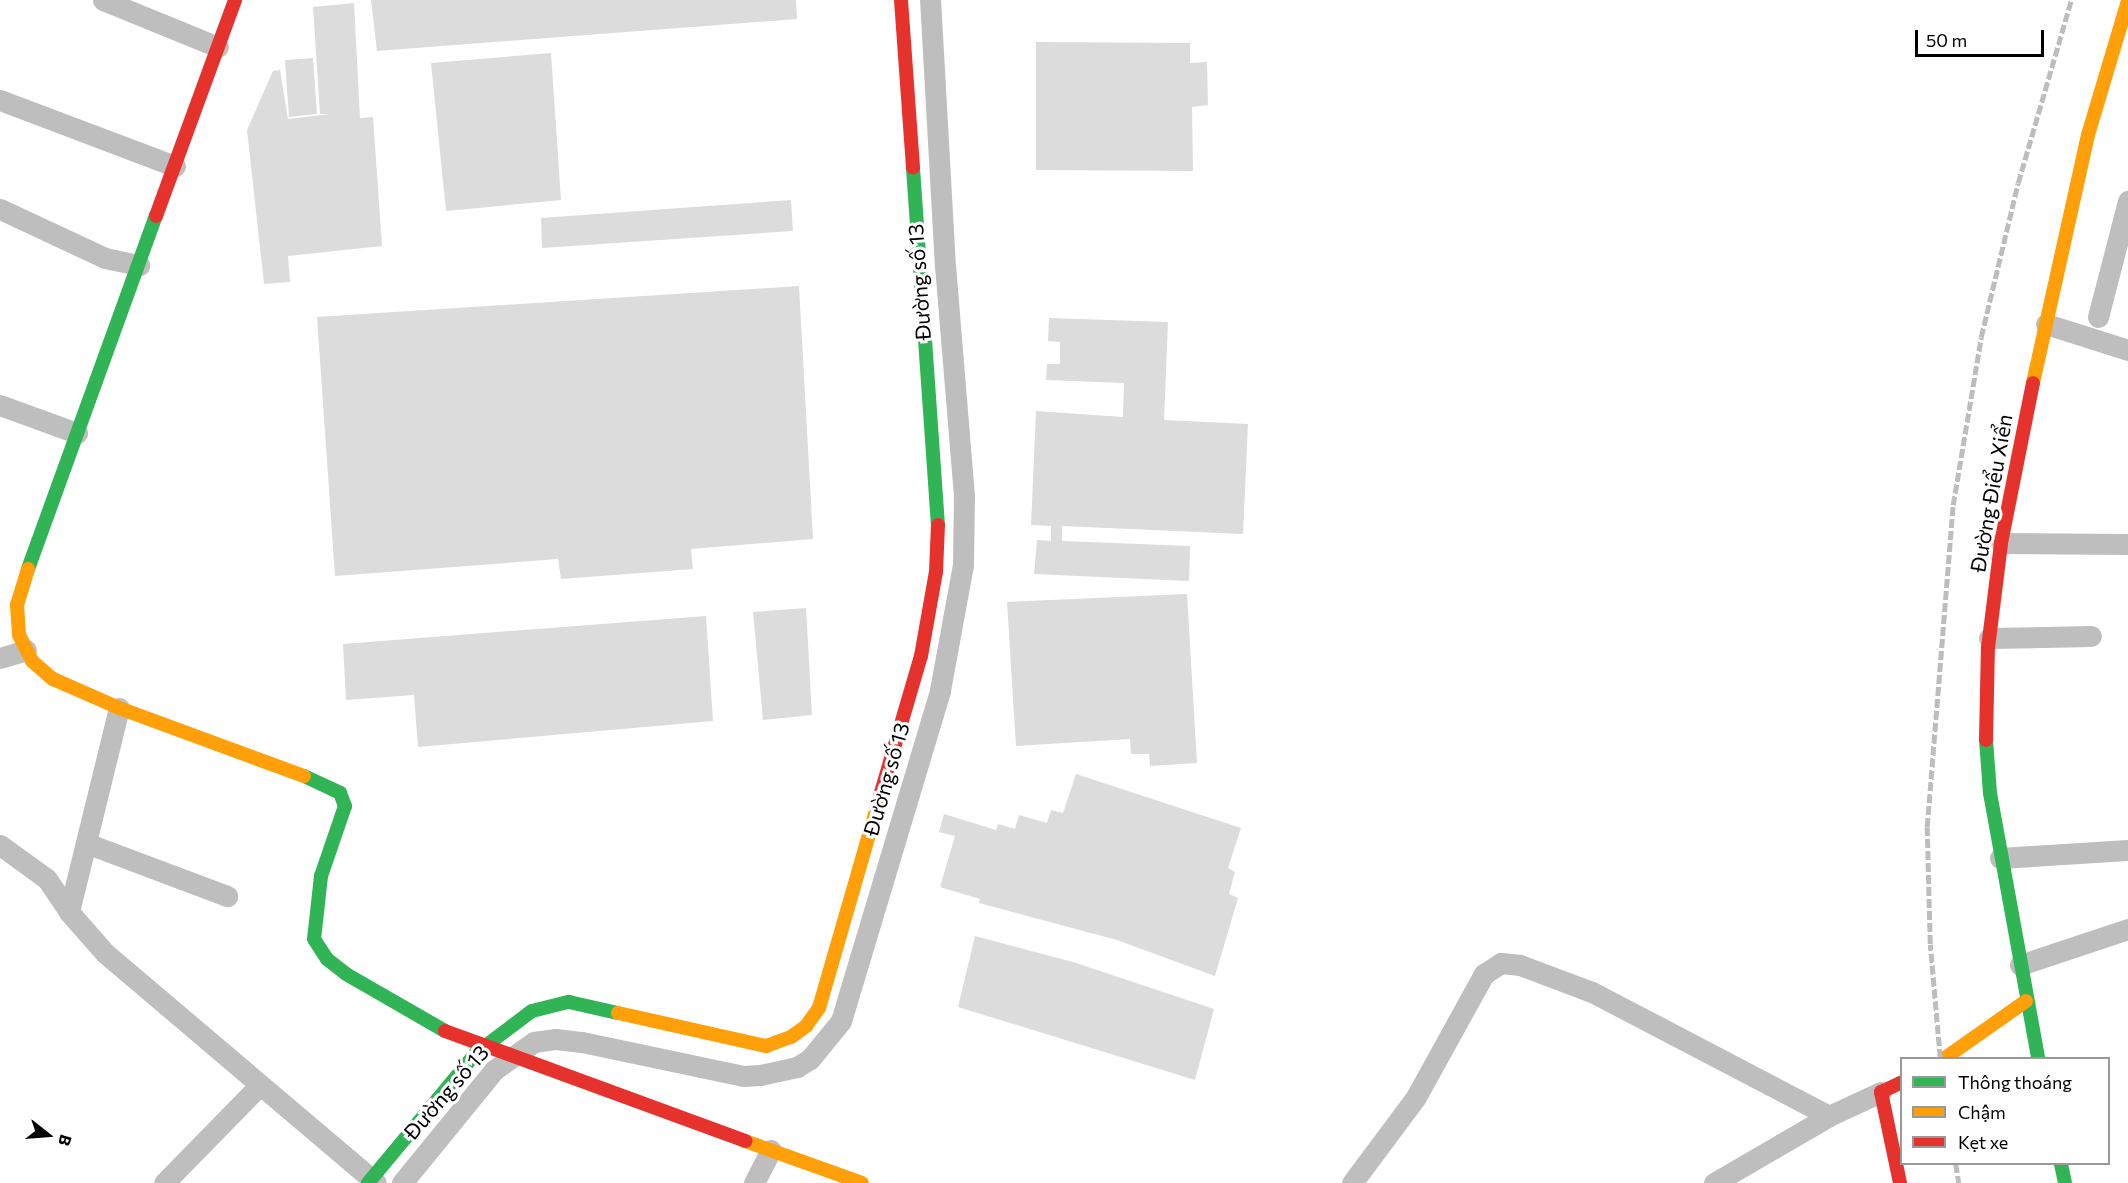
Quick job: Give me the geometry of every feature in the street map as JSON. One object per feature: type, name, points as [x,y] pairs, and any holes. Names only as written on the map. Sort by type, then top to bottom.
[{"type":"street","points":[[103,0],[218,47]]},
{"type":"street","points":[[235,0],[77,433],[17,605],[19,635],[32,661],[53,679],[119,708],[302,775],[340,793],[345,806],[321,876],[314,907],[314,939],[327,959],[346,974],[417,1018],[484,1047],[862,1183]]},
{"type":"street","name":"Đường số 13","points":[[372,1182],[484,1047],[532,1011],[569,1002],[765,1046],[791,1037],[806,1026],[819,1008],[921,656],[936,572],[938,525],[917,267],[900,0]]},
{"type":"street","name":"Đường số 13","points":[[402,1183],[494,1070],[510,1056],[534,1042],[556,1039],[743,1076],[778,1073],[810,1059],[841,1021],[943,680],[963,565],[963,476],[945,267],[930,0]]},
{"type":"street","name":"Đường Điểu Xiển","points":[[2038,1057],[2000,858],[1986,761],[1989,638],[2001,543],[2046,324],[2119,60],[2128,1]]},
{"type":"street","points":[[904,35],[932,33]]},
{"type":"street","points":[[0,100],[175,166]]},
{"type":"street","points":[[2098,317],[2128,201]]},
{"type":"street","points":[[0,209],[105,258],[139,265]]},
{"type":"street","points":[[917,267],[945,267]]},
{"type":"street","points":[[2046,324],[2128,350]]},
{"type":"street","points":[[0,405],[77,433]]},
{"type":"street","points":[[2001,543],[2128,544]]},
{"type":"street","points":[[1989,638],[2091,636]]},
{"type":"street","points":[[0,658],[27,650]]},
{"type":"street","points":[[69,912],[119,708]]},
{"type":"street","points":[[884,782],[910,790]]},
{"type":"street","points":[[86,843],[227,896]]},
{"type":"street","points":[[0,845],[48,879],[69,912],[105,953],[372,1182]]},
{"type":"street","points":[[2000,858],[2128,850]]},
{"type":"street","points":[[2020,965],[2128,929]]},
{"type":"street","points":[[1352,1183],[1416,1097],[1484,974],[1501,963],[1520,965],[1592,992],[1830,1116]]},
{"type":"street","points":[[1948,1057],[2026,1001]]},
{"type":"street","points":[[791,1037],[810,1059]]},
{"type":"street","points":[[1714,1183],[1830,1116],[1900,1083]]},
{"type":"street","points":[[164,1183],[259,1086]]},
{"type":"street","points":[[1881,1092],[1900,1183]]},
{"type":"street","points":[[754,1183],[771,1150]]},
{"type":"street","points":[[2061,1165],[2065,1183]]},
{"type":"building","points":[[371,0],[796,0],[797,19],[377,51]]},
{"type":"building","points":[[354,3],[360,118],[373,117],[382,246],[288,256],[290,282],[264,284],[247,130],[273,71],[280,70],[288,119],[330,114],[320,114],[313,7]]},
{"type":"building","points":[[1036,42],[1190,43],[1190,63],[1207,62],[1208,105],[1192,107],[1193,171],[1036,170]]},
{"type":"building","points":[[551,53],[561,200],[446,211],[431,63]]},
{"type":"building","points":[[313,58],[317,114],[289,117],[285,60]]},
{"type":"building","points":[[791,200],[793,231],[542,248],[541,218]]},
{"type":"building","points":[[799,286],[813,539],[691,549],[693,569],[561,579],[558,559],[335,576],[317,317]]},
{"type":"building","points":[[1049,318],[1168,322],[1164,420],[1248,424],[1243,534],[1062,526],[1062,541],[1190,546],[1189,581],[1034,574],[1037,540],[1051,541],[1051,526],[1031,525],[1036,411],[1123,417],[1124,383],[1046,380],[1047,364],[1060,364],[1060,342],[1048,341]]},
{"type":"building","points":[[1187,594],[1197,763],[1150,766],[1149,754],[1131,754],[1130,739],[1016,746],[1007,602]]},
{"type":"building","points":[[806,608],[812,715],[763,720],[753,612]]},
{"type":"building","points":[[706,616],[713,721],[418,747],[414,695],[346,700],[343,644]]},
{"type":"building","points":[[1076,774],[1241,828],[1228,868],[1235,872],[1229,894],[1238,898],[1215,976],[1117,940],[979,903],[980,899],[940,887],[955,836],[939,832],[944,814],[996,830],[998,824],[1015,829],[1019,815],[1047,823],[1051,810],[1063,813]]},
{"type":"building","points":[[975,936],[1073,962],[1214,1009],[1195,1080],[958,1007]]},
{"type":"railway","points":[[1940,1057],[1930,944],[1927,827],[1953,505],[1981,337],[2018,183],[2071,0]]},
{"type":"railway","points":[[1956,1165],[1959,1183]]},
{"type":"traffic: fast","points":[[913,168],[938,525]]},
{"type":"traffic: fast","points":[[28,569],[156,216]]},
{"type":"traffic: fast","points":[[1986,740],[1990,793],[2038,1057]]},
{"type":"traffic: fast","points":[[304,776],[340,793],[345,806],[321,876],[314,939],[327,959],[346,974],[445,1031]]},
{"type":"traffic: fast","points":[[368,1183],[476,1053],[532,1011],[569,1002],[618,1013]]},
{"type":"traffic: fast","points":[[2061,1165],[2065,1183]]},
{"type":"traffic: slow","points":[[2033,383],[2088,135],[2128,1]]},
{"type":"traffic: slow","points":[[28,569],[17,605],[19,635],[32,661],[53,679],[119,708],[304,776]]},
{"type":"traffic: slow","points":[[618,1013],[766,1046],[791,1037],[806,1026],[819,1008],[880,796]]},
{"type":"traffic: slow","points":[[1946,1057],[2026,1001]]},
{"type":"traffic: slow","points":[[745,1141],[862,1183]]},
{"type":"traffic: jam","points":[[156,216],[235,0]]},
{"type":"traffic: jam","points":[[901,0],[913,168]]},
{"type":"traffic: jam","points":[[1986,740],[1988,648],[2001,543],[2033,383]]},
{"type":"traffic: jam","points":[[880,796],[921,656],[936,572],[938,525]]},
{"type":"traffic: jam","points":[[445,1031],[745,1141]]},
{"type":"traffic: jam","points":[[1900,1083],[1881,1092],[1900,1183]]}]
